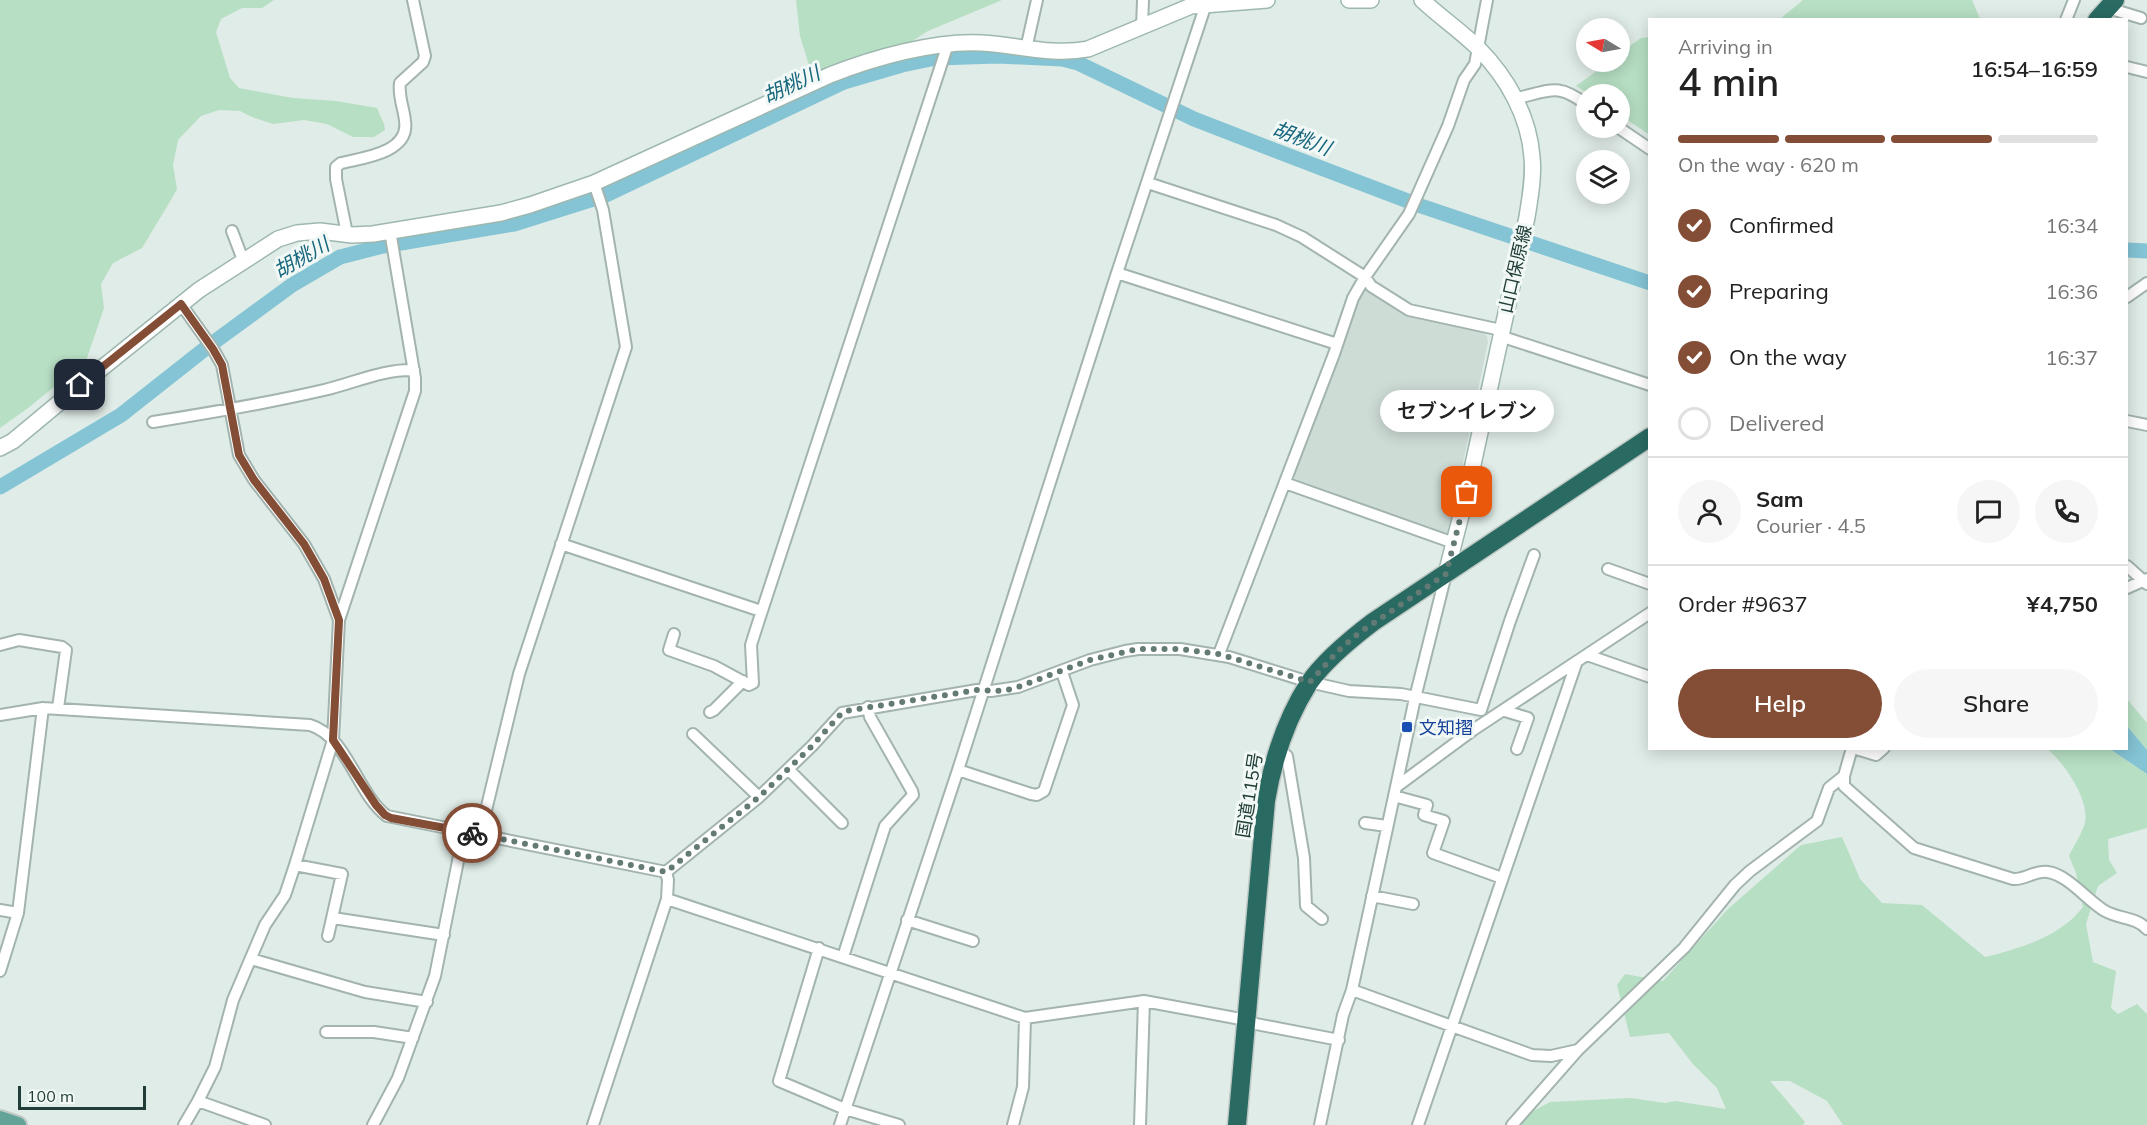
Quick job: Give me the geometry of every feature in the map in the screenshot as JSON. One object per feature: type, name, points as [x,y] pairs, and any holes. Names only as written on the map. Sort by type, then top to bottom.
[{"type":"highway","name":"国道115号","points":[[1238,1125],[1266,801],[1278,748],[1287,725],[1310,682],[1338,651],[1359,633],[1648,438]]},
{"type":"main road","points":[[0,1119],[18,1125]]},
{"type":"street","points":[[347,234],[336,179],[336,167],[382,152],[398,144],[403,136],[406,123],[399,94],[400,83],[423,62],[425,56],[413,0]]},
{"type":"street","points":[[1026,50],[1037,0]]},
{"type":"street","points":[[1142,27],[1143,0]]},
{"type":"street","points":[[0,448],[13,441],[181,304],[265,246],[286,236],[320,231],[361,235],[501,213],[594,183],[830,75],[869,62],[948,44],[984,43],[1026,50],[1088,49],[1182,10],[1206,4],[1267,0]]},
{"type":"street","points":[[1349,0],[1371,0]]},
{"type":"street","name":"山口保原線","points":[[1422,0],[1478,48],[1517,98],[1533,157],[1532,187],[1527,217],[1467,492],[1446,574]]},
{"type":"street","points":[[1219,654],[1353,297],[1409,214],[1448,126],[1464,80],[1475,64],[1487,0]]},
{"type":"street","points":[[2067,18],[2074,0]]},
{"type":"street","points":[[840,1125],[958,770],[1117,273],[1206,4]]},
{"type":"street","points":[[2107,9],[2141,18]]},
{"type":"street","points":[[674,634],[669,650],[714,666],[749,685],[753,683],[751,645],[761,611],[948,44]]},
{"type":"street","points":[[2128,67],[2147,72]]},
{"type":"street","points":[[1517,98],[1549,89],[1576,97]]},
{"type":"street","points":[[1630,135],[1648,148]]},
{"type":"street","points":[[480,835],[519,674],[626,347],[603,210],[594,183]]},
{"type":"street","points":[[1148,183],[1276,225],[1302,237],[1365,277],[1371,286],[1409,310],[1501,333],[1648,384]]},
{"type":"street","points":[[232,231],[243,261]]},
{"type":"street","points":[[184,1125],[215,1067],[228,1011],[265,925],[285,895],[296,866],[333,740],[339,620],[414,398],[416,385],[414,370],[390,231]]},
{"type":"street","points":[[1117,273],[1337,344]]},
{"type":"street","points":[[2128,296],[2147,283]]},
{"type":"street","points":[[181,304],[222,365],[239,455],[250,475],[304,544],[324,579],[339,620]]},
{"type":"street","points":[[153,422],[230,410],[326,390],[397,370],[414,370]]},
{"type":"street","points":[[2128,421],[2147,424]]},
{"type":"street","points":[[1285,483],[1454,543]]},
{"type":"street","points":[[561,544],[761,611]]},
{"type":"street","points":[[1481,710],[1534,555]]},
{"type":"street","points":[[2128,567],[2146,582]]},
{"type":"street","points":[[1608,569],[1648,583]]},
{"type":"street","points":[[1320,1125],[1343,1015],[1352,990],[1415,698],[1446,574]]},
{"type":"street","points":[[2128,588],[2146,582]]},
{"type":"street","points":[[1395,792],[1442,752],[1648,615]]},
{"type":"street","points":[[0,645],[19,640],[62,647],[66,650],[58,708]]},
{"type":"street","points":[[666,872],[759,797],[842,713],[982,690],[991,692],[1018,687],[1090,660],[1138,649],[1180,649],[1219,654],[1310,682],[1349,691],[1401,694],[1528,718],[1517,749]]},
{"type":"street","points":[[1582,658],[1648,676]]},
{"type":"street","points":[[1418,1125],[1502,878],[1582,658]]},
{"type":"street","points":[[958,770],[1031,794],[1036,795],[1044,791],[1073,705],[1062,672]]},
{"type":"street","points":[[710,711],[719,706],[743,681]]},
{"type":"street","points":[[843,957],[885,826],[913,795],[870,717],[868,707]]},
{"type":"street","points":[[0,971],[18,913],[43,708]]},
{"type":"street","points":[[0,715],[58,708],[309,725],[319,729],[333,740],[369,795],[385,815],[391,818],[666,872]]},
{"type":"street","points":[[693,734],[759,797]]},
{"type":"street","points":[[1278,748],[1287,756],[1304,858],[1306,906],[1322,919]]},
{"type":"street","points":[[1852,750],[1844,776],[1844,786],[1914,849],[2013,879],[2038,872],[2056,874],[2112,915],[2137,921],[2147,929]]},
{"type":"street","points":[[1860,750],[1876,755],[1882,750]]},
{"type":"street","points":[[788,769],[842,823]]},
{"type":"street","points":[[1512,1125],[1578,1050],[1684,948],[1735,885],[1750,871],[1817,822],[1829,788],[1844,776]]},
{"type":"street","points":[[1395,792],[1426,805],[1424,814],[1444,821],[1434,853],[1502,878]]},
{"type":"street","points":[[1365,823],[1387,826]]},
{"type":"street","points":[[373,1125],[398,1078],[427,1002],[444,935],[464,831]]},
{"type":"street","points":[[296,866],[342,874],[328,936]]},
{"type":"street","points":[[593,1125],[667,899],[666,872]]},
{"type":"street","points":[[1372,896],[1413,904]]},
{"type":"street","points":[[667,899],[1024,1018],[1144,1001],[1339,1040]]},
{"type":"street","points":[[0,910],[18,913]]},
{"type":"street","points":[[333,918],[444,935]]},
{"type":"street","points":[[907,920],[973,941]]},
{"type":"street","points":[[819,948],[779,1081],[845,1108],[899,1125]]},
{"type":"street","points":[[250,959],[365,992],[427,1002]]},
{"type":"street","points":[[1352,990],[1532,1055],[1551,1056],[1578,1050]]},
{"type":"street","points":[[1140,1125],[1144,1001]]},
{"type":"street","points":[[1013,1125],[1023,1087],[1024,1018]]},
{"type":"street","points":[[326,1032],[374,1032],[413,1038]]},
{"type":"street","points":[[198,1101],[265,1125]]},
{"type":"shaded area","points":[[1365,291],[1371,291],[1401,312],[1483,331],[1487,337],[1488,342],[1448,535],[1293,482],[1290,477],[1356,301]]},
{"type":"green space","points":[[0,0],[274,0],[262,8],[242,8],[221,19],[216,32],[230,78],[239,88],[293,98],[336,101],[377,108],[385,130],[374,137],[353,137],[327,124],[304,120],[273,124],[240,111],[219,110],[201,116],[178,140],[173,165],[177,189],[168,205],[142,248],[113,263],[101,284],[104,308],[86,361],[0,428]]},
{"type":"green space","points":[[796,0],[1002,0],[928,31],[859,75],[828,72],[809,65],[800,36]]},
{"type":"green space","points":[[1803,0],[1972,0],[1980,18],[1781,18]]},
{"type":"green space","points":[[1648,37],[1648,134],[1630,122],[1630,84],[1579,84],[1595,72],[1630,72],[1630,46],[1641,38]]},
{"type":"green space","points":[[2128,700],[2147,723],[2147,750],[2128,727]]},
{"type":"green space","points":[[2048,750],[2111,750],[2147,774],[2147,828],[2108,839],[2109,860],[2117,873],[2098,886],[2086,924],[2093,962],[2116,971],[2111,1008],[2118,1014],[2137,1004],[2147,1014],[2147,1125],[1843,1125],[1827,1101],[1790,1081],[1770,1081],[1805,1122],[1803,1125],[1507,1125],[1550,1102],[1631,1098],[1665,1103],[1675,1101],[1726,1109],[1717,1088],[1692,1063],[1669,1033],[1630,1037],[1617,985],[1625,974],[1663,981],[1728,909],[1801,845],[1842,837],[1860,879],[1882,903],[1922,905],[1985,957],[2039,940],[2063,926],[2083,907],[2076,873],[2069,856],[2081,834],[2085,813],[2074,782]]},
{"type":"water","points":[[2128,727],[2147,750],[2147,774],[2111,750],[2128,750]]},
{"type":"waterway","name":"胡桃川","points":[[0,487],[121,415],[206,348],[292,285],[340,257],[383,246],[514,224],[606,195],[844,82],[902,65],[936,58],[998,56],[1062,59],[1078,63],[1194,119],[1287,155],[1421,206],[1648,282]]},
{"type":"waterway","name":"胡桃川","points":[[2128,250],[2147,251]]},
{"type":"way so far","points":[[472,833],[651,871],[666,872],[759,797],[846,711],[977,690],[1004,691],[1090,660],[1138,649],[1180,649],[1219,654],[1310,682],[1338,651],[1359,633],[1446,574],[1467,492]]},
{"type":"place","name":"セブンイレブン","points":[[1467,492]]},
{"type":"place","name":"文知摺","points":[[1407,727]]},
{"type":"route","points":[[80,385],[181,304],[222,365],[239,455],[254,480],[304,544],[324,579],[331,597],[339,620],[333,740],[362,786],[385,815],[472,833]]}]
